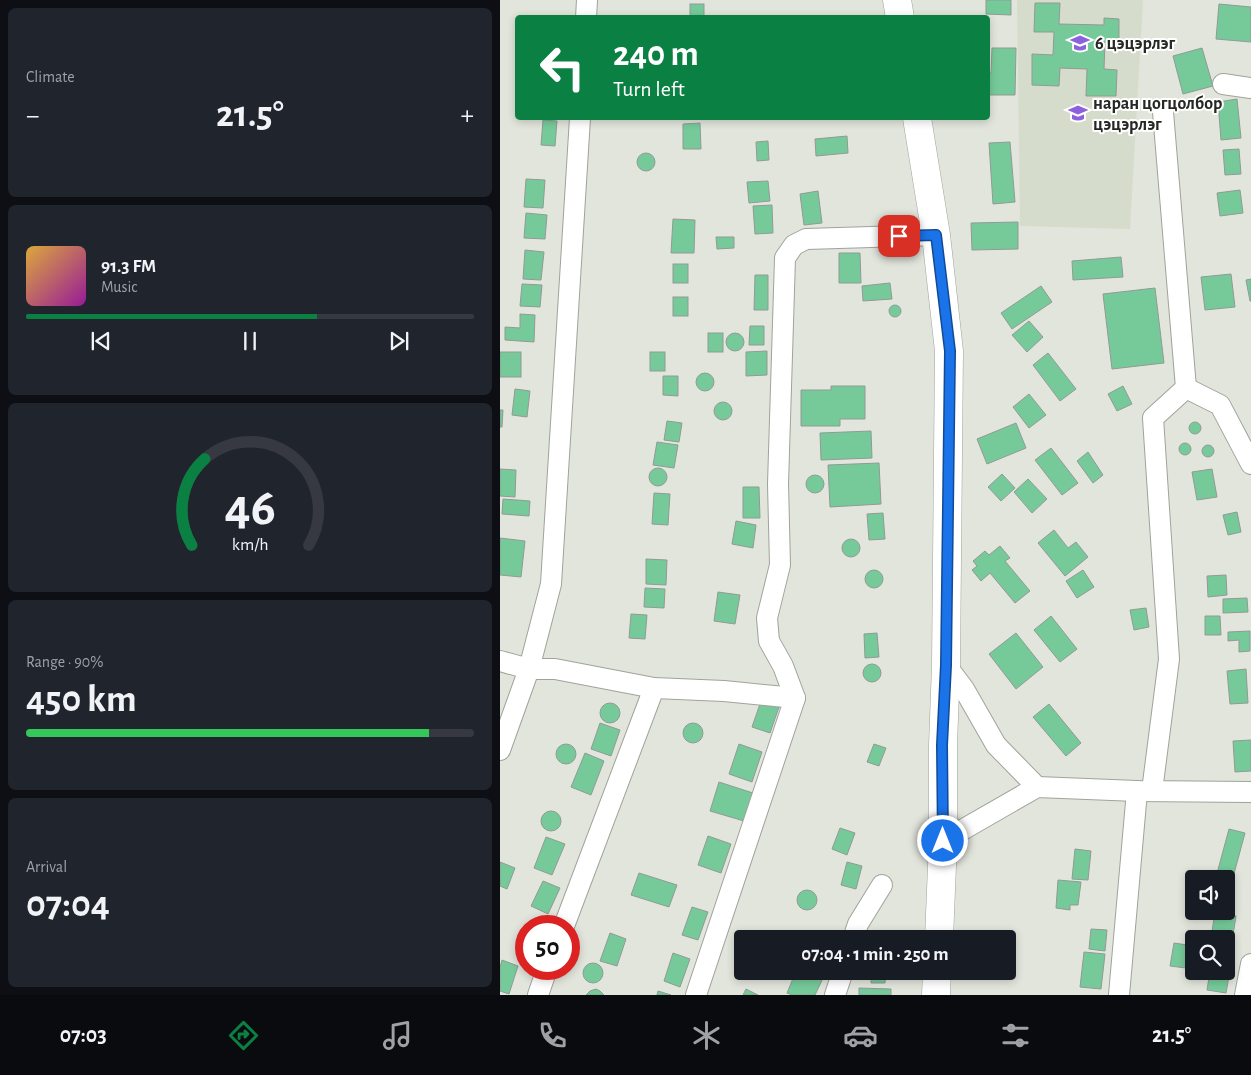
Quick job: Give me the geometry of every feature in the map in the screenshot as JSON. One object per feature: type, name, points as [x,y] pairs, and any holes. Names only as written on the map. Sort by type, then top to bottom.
[{"type":"main road","points":[[897,0],[900,15]]},
{"type":"main road","points":[[917,120],[936,235],[950,351],[946,665],[942,745],[943,841],[939,930]]},
{"type":"main road","points":[[936,995],[937,980]]},
{"type":"street","points":[[586,15],[587,0]]},
{"type":"street","points":[[1223,84],[1251,88]]},
{"type":"street","points":[[1163,112],[1186,388]]},
{"type":"street","points":[[500,750],[529,669],[551,584],[580,120]]},
{"type":"street","points":[[696,995],[795,698],[783,666],[769,642],[767,618],[780,565],[778,484],[785,258],[794,245],[806,239],[936,235]]},
{"type":"street","points":[[1186,388],[1220,405],[1251,464]]},
{"type":"street","points":[[1119,995],[1144,791],[1169,659],[1153,418],[1186,388]]},
{"type":"street","points":[[500,661],[529,669],[555,669],[654,688],[724,691],[795,698]]},
{"type":"street","points":[[946,665],[964,690],[996,745],[1037,787]]},
{"type":"street","points":[[568,915],[654,688]]},
{"type":"street","points":[[943,841],[1037,787],[1251,792]]},
{"type":"street","points":[[856,930],[882,885]]},
{"type":"street","points":[[1245,995],[1251,964]]},
{"type":"street","points":[[538,995],[544,980]]},
{"type":"street","points":[[835,995],[839,980]]},
{"type":"shaded area","name":"наран цогцолбор цэцэрлэг","points":[[1017,0],[1143,0],[1130,229],[1020,226]]},
{"type":"building","points":[[986,0],[1011,0],[1011,15],[986,14]]},
{"type":"building","points":[[1035,3],[1060,3],[1059,24],[1104,25],[1104,18],[1119,19],[1119,42],[1105,42],[1104,69],[1117,70],[1116,96],[1086,96],[1087,69],[1060,68],[1059,86],[1032,85],[1032,54],[1053,55],[1054,32],[1034,32]]},
{"type":"building","points":[[690,4],[704,4],[704,15],[690,15]]},
{"type":"building","points":[[1219,4],[1251,7],[1251,42],[1216,39]]},
{"type":"building","points":[[992,48],[1016,48],[1015,95],[990,95]]},
{"type":"building","points":[[1202,48],[1213,86],[1183,94],[1173,56]]},
{"type":"building","points":[[1237,99],[1241,138],[1221,140],[1218,102]]},
{"type":"building","points":[[543,120],[557,121],[555,146],[541,145]]},
{"type":"building","points":[[700,123],[701,149],[683,149],[683,124]]},
{"type":"building","points":[[847,136],[848,153],[816,156],[815,139]]},
{"type":"building","points":[[768,141],[769,160],[757,161],[756,142]]},
{"type":"building","points":[[1010,142],[1015,202],[993,204],[989,143]]},
{"type":"building","points":[[1239,149],[1241,174],[1225,175],[1223,150]]},
{"type":"building","points":[[642,153],[650,153],[655,158],[653,169],[642,171],[637,166],[637,158]]},
{"type":"building","points":[[526,179],[545,180],[543,208],[524,207]]},
{"type":"building","points":[[768,181],[770,201],[749,203],[747,182]]},
{"type":"building","points":[[1240,190],[1243,213],[1220,216],[1217,193]]},
{"type":"building","points":[[818,191],[822,223],[804,225],[800,194]]},
{"type":"building","points":[[772,205],[773,233],[755,234],[753,206]]},
{"type":"building","points":[[526,213],[547,215],[545,239],[524,238]]},
{"type":"building","points":[[673,219],[695,220],[694,253],[671,253]]},
{"type":"building","points":[[1018,222],[1018,249],[972,250],[971,223]]},
{"type":"building","points":[[716,237],[734,237],[734,248],[717,249]]},
{"type":"building","points":[[525,250],[544,252],[541,280],[523,279]]},
{"type":"building","points":[[839,253],[860,253],[861,283],[839,283]]},
{"type":"building","points":[[1121,257],[1123,277],[1073,280],[1072,261]]},
{"type":"building","points":[[673,264],[688,264],[688,283],[673,283]]},
{"type":"building","points":[[1231,274],[1235,307],[1205,310],[1201,277]]},
{"type":"building","points":[[755,275],[768,275],[768,310],[754,310]]},
{"type":"building","points":[[1251,279],[1251,301],[1250,301],[1246,280]]},
{"type":"building","points":[[890,283],[892,299],[863,301],[862,286]]},
{"type":"building","points":[[522,284],[542,285],[540,307],[520,306]]},
{"type":"building","points":[[1041,286],[1052,302],[1012,329],[1001,313]]},
{"type":"building","points":[[1155,288],[1164,363],[1112,369],[1103,294]]},
{"type":"building","points":[[673,297],[688,297],[688,316],[673,316]]},
{"type":"building","points":[[893,305],[897,305],[901,311],[897,317],[893,317],[889,313],[889,309]]},
{"type":"building","points":[[520,314],[535,315],[534,342],[505,340],[505,327],[520,328]]},
{"type":"building","points":[[1029,321],[1043,337],[1027,352],[1012,335]]},
{"type":"building","points":[[750,326],[764,326],[764,345],[749,345]]},
{"type":"building","points":[[708,333],[723,333],[723,352],[708,352]]},
{"type":"building","points":[[731,333],[739,333],[744,338],[742,349],[731,351],[726,346],[726,338]]},
{"type":"building","points":[[767,351],[767,375],[746,376],[746,352]]},
{"type":"building","points":[[500,352],[521,352],[521,377],[500,377]]},
{"type":"building","points":[[650,352],[665,352],[665,371],[650,371]]},
{"type":"building","points":[[1048,353],[1076,389],[1060,401],[1033,365]]},
{"type":"building","points":[[701,373],[709,373],[714,378],[712,389],[701,391],[696,386],[696,378]]},
{"type":"building","points":[[663,376],[678,376],[678,396],[663,395]]},
{"type":"building","points":[[831,386],[865,386],[865,419],[840,419],[840,426],[801,426],[801,390],[831,390]]},
{"type":"building","points":[[1123,386],[1132,404],[1117,411],[1108,394]]},
{"type":"building","points":[[515,389],[530,391],[527,417],[512,415]]},
{"type":"building","points":[[1029,394],[1046,415],[1029,428],[1013,407]]},
{"type":"building","points":[[719,402],[727,402],[732,407],[730,418],[719,420],[714,415],[714,407]]},
{"type":"building","points":[[500,410],[503,410],[502,427],[500,427]]},
{"type":"building","points":[[667,421],[682,423],[679,442],[664,440]]},
{"type":"building","points":[[1193,422],[1197,422],[1201,428],[1197,434],[1193,434],[1189,430],[1189,426]]},
{"type":"building","points":[[1016,423],[1026,448],[987,464],[977,439]]},
{"type":"building","points":[[871,431],[872,458],[821,460],[820,433]]},
{"type":"building","points":[[657,442],[678,445],[674,468],[653,465]]},
{"type":"building","points":[[1183,443],[1187,443],[1191,449],[1187,455],[1183,455],[1179,451],[1179,447]]},
{"type":"building","points":[[1206,445],[1210,445],[1214,451],[1210,457],[1206,457],[1202,453],[1202,449]]},
{"type":"building","points":[[1051,448],[1078,483],[1062,495],[1035,460]]},
{"type":"building","points":[[1088,452],[1103,475],[1093,483],[1077,461]]},
{"type":"building","points":[[879,463],[881,504],[830,507],[828,465]]},
{"type":"building","points":[[654,468],[662,468],[667,473],[665,484],[654,486],[649,481],[649,473]]},
{"type":"building","points":[[500,469],[516,470],[515,497],[500,496]]},
{"type":"building","points":[[1212,469],[1217,497],[1197,500],[1192,472]]},
{"type":"building","points":[[1002,474],[1015,488],[1001,501],[988,487]]},
{"type":"building","points":[[811,475],[819,475],[824,480],[822,491],[811,493],[806,488],[806,480]]},
{"type":"building","points":[[1028,479],[1047,499],[1032,513],[1014,492]]},
{"type":"building","points":[[743,487],[759,487],[760,518],[743,518]]},
{"type":"building","points":[[654,493],[670,494],[668,525],[652,524]]},
{"type":"building","points":[[503,499],[530,501],[529,516],[502,514]]},
{"type":"building","points":[[1237,512],[1241,532],[1228,535],[1223,515]]},
{"type":"building","points":[[883,513],[885,539],[869,540],[867,514]]},
{"type":"building","points":[[736,521],[756,525],[753,548],[732,544]]},
{"type":"building","points":[[1054,530],[1068,548],[1076,542],[1088,557],[1065,576],[1038,543]]},
{"type":"building","points":[[500,538],[525,541],[521,577],[500,575]]},
{"type":"building","points":[[847,539],[855,539],[860,544],[858,555],[847,557],[842,552],[842,544]]},
{"type":"building","points":[[1000,546],[1010,558],[1005,561],[1030,591],[1015,603],[990,573],[981,581],[972,570],[977,566],[973,561],[985,551],[989,555]]},
{"type":"building","points":[[646,559],[667,560],[666,585],[646,584]]},
{"type":"building","points":[[870,570],[878,570],[883,575],[881,586],[870,588],[865,583],[865,575]]},
{"type":"building","points":[[1083,570],[1094,587],[1077,598],[1066,581]]},
{"type":"building","points":[[1226,575],[1227,595],[1208,597],[1207,576]]},
{"type":"building","points":[[645,588],[665,589],[664,608],[644,607]]},
{"type":"building","points":[[718,592],[740,595],[735,624],[714,621]]},
{"type":"building","points":[[1247,598],[1248,612],[1223,613],[1223,599]]},
{"type":"building","points":[[1146,608],[1149,627],[1134,630],[1130,610]]},
{"type":"building","points":[[631,614],[647,615],[645,639],[629,638]]},
{"type":"building","points":[[1051,616],[1077,649],[1060,662],[1034,630]]},
{"type":"building","points":[[1205,616],[1220,616],[1221,635],[1205,635]]},
{"type":"building","points":[[1250,631],[1250,651],[1239,652],[1239,640],[1228,641],[1228,632]]},
{"type":"building","points":[[877,633],[879,657],[865,658],[864,634]]},
{"type":"building","points":[[1016,633],[1043,667],[1016,689],[989,654]]},
{"type":"building","points":[[868,664],[876,664],[881,669],[879,680],[868,682],[863,677],[863,669]]},
{"type":"building","points":[[1246,669],[1248,703],[1230,704],[1227,671]]},
{"type":"building","points":[[761,701],[779,707],[770,733],[752,727]]},
{"type":"building","points":[[606,703],[614,703],[620,709],[620,717],[614,723],[606,723],[600,717],[600,709]]},
{"type":"building","points":[[1049,704],[1081,743],[1066,756],[1033,717]]},
{"type":"building","points":[[600,723],[620,730],[611,756],[591,749]]},
{"type":"building","points":[[689,723],[697,723],[703,729],[703,737],[697,743],[689,743],[683,737],[683,729]]},
{"type":"building","points":[[1251,740],[1251,771],[1235,772],[1233,741]]},
{"type":"building","points":[[562,744],[570,744],[576,750],[576,758],[570,764],[562,764],[556,758],[556,750]]},
{"type":"building","points":[[739,744],[762,752],[752,782],[729,774]]},
{"type":"building","points":[[874,744],[886,748],[879,766],[867,762]]},
{"type":"building","points":[[585,753],[604,761],[591,795],[571,787]]},
{"type":"building","points":[[719,782],[753,793],[744,821],[710,811]]},
{"type":"building","points":[[547,811],[555,811],[561,817],[561,825],[555,831],[547,831],[541,825],[541,817]]},
{"type":"building","points":[[840,828],[855,833],[847,855],[832,849]]},
{"type":"building","points":[[1229,829],[1245,833],[1235,870],[1218,870]]},
{"type":"building","points":[[708,836],[731,844],[721,873],[698,865]]},
{"type":"building","points":[[546,837],[565,844],[552,875],[534,868]]},
{"type":"building","points":[[1075,849],[1091,851],[1088,880],[1072,879]]},
{"type":"building","points":[[500,862],[515,868],[507,889],[500,886]]},
{"type":"building","points":[[847,862],[862,866],[856,889],[841,885]]},
{"type":"building","points":[[639,873],[677,885],[669,907],[631,895]]},
{"type":"building","points":[[1058,880],[1081,882],[1078,905],[1070,905],[1070,910],[1056,908]]},
{"type":"building","points":[[543,881],[560,888],[548,914],[531,906]]},
{"type":"building","points":[[803,890],[811,890],[817,896],[817,904],[811,910],[803,910],[797,904],[797,896]]},
{"type":"building","points":[[692,907],[708,912],[698,940],[682,935]]},
{"type":"building","points":[[1236,916],[1234,930],[1212,930],[1214,920],[1235,920]]},
{"type":"building","points":[[1091,929],[1107,930],[1105,951],[1089,949]]},
{"type":"building","points":[[610,933],[626,939],[617,966],[600,961]]},
{"type":"building","points":[[1174,943],[1185,945],[1185,968],[1170,966]]},
{"type":"building","points":[[1084,952],[1105,954],[1101,989],[1080,987]]},
{"type":"building","points":[[673,953],[690,959],[680,987],[664,981]]},
{"type":"building","points":[[502,960],[515,965],[515,975],[509,994],[500,991],[500,967]]},
{"type":"building","points":[[589,963],[597,963],[603,969],[603,977],[597,983],[589,983],[583,977],[583,969]]},
{"type":"building","points":[[792,980],[822,980],[815,995],[792,995],[787,993]]},
{"type":"building","points":[[871,980],[885,980],[885,983],[871,983]]},
{"type":"building","points":[[1209,980],[1228,980],[1226,993],[1207,990]]},
{"type":"building","points":[[859,988],[891,989],[891,995],[859,995]]},
{"type":"building","points":[[596,989],[604,995],[586,995],[590,991]]},
{"type":"building","points":[[746,989],[758,995],[743,995]]},
{"type":"building","points":[[658,991],[671,995],[657,995]]},
{"type":"place","name":"6 цэцэрлэг","points":[[1080,43]]},
{"type":"place","name":"наран цогцолбор цэцэрлэг","points":[[1078,113]]},
{"type":"route","points":[[899,236],[936,235],[950,351],[946,665],[942,745],[943,841]]}]
